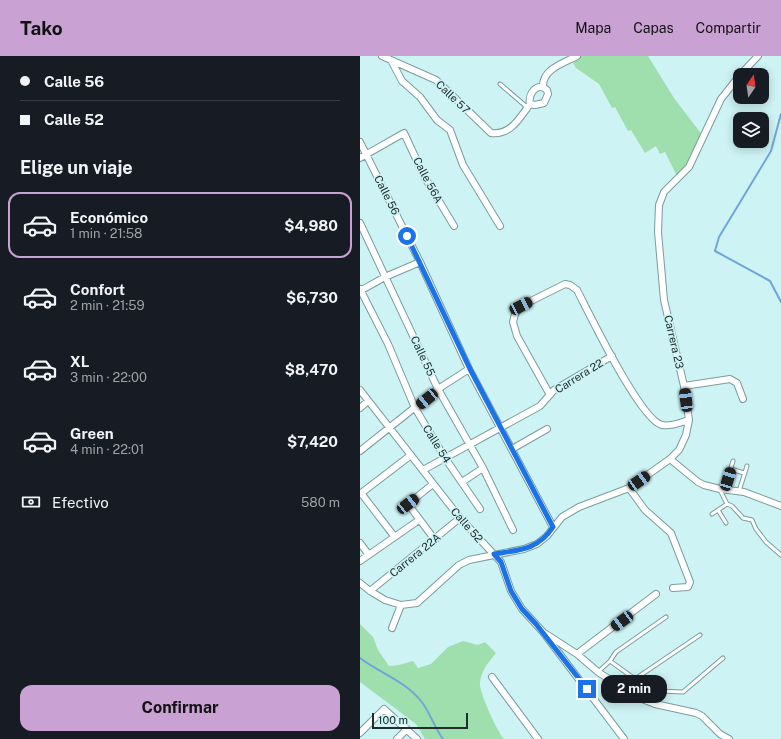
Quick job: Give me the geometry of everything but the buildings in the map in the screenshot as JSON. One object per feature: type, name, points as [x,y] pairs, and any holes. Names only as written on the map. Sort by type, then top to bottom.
[{"type":"street","name":"Calle 57","points":[[382,56],[392,62],[436,80],[491,133],[499,134],[512,128],[529,106]]},
{"type":"street","points":[[543,87],[535,89],[532,92],[529,106],[540,105],[547,99],[548,92],[543,87],[542,81],[548,72],[577,56]]},
{"type":"street","name":"Carrera 23","points":[[747,68],[758,56]]},
{"type":"street","points":[[392,62],[402,81],[420,97],[437,120],[450,130],[463,165],[500,226]]},
{"type":"street","name":"Carrera 23","points":[[401,605],[416,603],[459,566],[469,560],[524,549],[537,544],[547,536],[562,516],[578,506],[629,488],[670,459],[683,442],[689,420],[684,386],[664,300],[658,232],[659,205],[664,192],[689,166],[721,99],[733,84]]},
{"type":"street","name":"Calle 56A","points":[[366,155],[404,133],[424,176],[454,226]]},
{"type":"street","name":"Calle 56","points":[[360,142],[420,262],[470,369],[553,527]]},
{"type":"street","points":[[360,158],[366,155]]},
{"type":"street","name":"Calle 55","points":[[360,223],[438,389],[483,468],[513,530]]},
{"type":"street","points":[[360,290],[385,277],[420,262]]},
{"type":"street","points":[[550,395],[517,336],[513,322],[515,314],[521,306],[565,284],[570,285],[577,290],[630,387],[652,418],[662,425],[678,424],[689,420]]},
{"type":"street","name":"Calle 54","points":[[360,290],[388,344],[415,408],[445,458],[480,509]]},
{"type":"street","name":"Carrera 22","points":[[423,470],[540,406],[554,390],[612,356]]},
{"type":"street","points":[[360,451],[438,389],[470,369]]},
{"type":"street","points":[[684,386],[730,379],[737,382],[744,399]]},
{"type":"street","name":"Calle 52","points":[[360,390],[460,518],[501,562],[511,591],[522,609],[543,632],[624,739]]},
{"type":"street","points":[[360,408],[368,401]]},
{"type":"street","points":[[512,449],[547,429]]},
{"type":"street","points":[[394,536],[361,494],[411,455]]},
{"type":"street","points":[[670,459],[698,482],[722,490],[739,491],[781,506]]},
{"type":"street","points":[[462,482],[483,468]]},
{"type":"street","points":[[433,484],[408,504],[435,540]]},
{"type":"street","points":[[629,488],[645,510],[671,533],[690,582],[688,586],[673,588]]},
{"type":"street","name":"Carrera 22A","points":[[370,591],[435,540],[460,518]]},
{"type":"street","points":[[360,561],[419,520]]},
{"type":"street","points":[[360,543],[369,555]]},
{"type":"street","points":[[360,583],[385,600],[401,605],[392,628]]},
{"type":"street","points":[[577,654],[656,594]]},
{"type":"street","points":[[543,632],[577,654],[598,672],[638,697],[655,704],[688,710],[702,716],[720,734],[729,739]]},
{"type":"street","points":[[492,677],[538,739]]},
{"type":"street","points":[[360,733],[384,710],[418,739]]},
{"type":"street","points":[[397,739],[407,729]]},
{"type":"lane","points":[[500,84],[529,106]]},
{"type":"lane","points":[[733,461],[722,490],[727,504],[732,506],[742,518],[752,520],[756,529],[766,542],[781,554]]},
{"type":"lane","points":[[739,491],[747,466]]},
{"type":"lane","points":[[731,469],[744,473]]},
{"type":"lane","points":[[712,514],[727,504]]},
{"type":"lane","points":[[718,510],[726,523]]},
{"type":"lane","points":[[598,672],[610,661],[616,652],[666,617]]},
{"type":"lane","points":[[635,679],[700,635]]},
{"type":"lane","points":[[610,661],[635,679],[659,691],[683,692],[723,658]]},
{"type":"green space","points":[[577,56],[648,56],[674,98],[703,136],[696,154],[678,178],[665,152],[660,154],[656,146],[645,153],[631,130],[628,131],[615,107],[612,108],[599,84],[576,68],[571,59]]},
{"type":"green space","points":[[360,624],[373,637],[378,650],[389,666],[413,661],[418,668],[431,664],[448,647],[463,641],[478,645],[485,642],[496,653],[484,670],[481,677],[480,686],[497,728],[504,739],[425,739],[416,724],[360,682]]},
{"type":"waterway","points":[[781,114],[771,151],[719,237],[715,251],[770,281],[781,302]]},
{"type":"waterway","points":[[360,658],[415,694],[424,705],[443,739]]},
{"type":"route","points":[[407,236],[470,369],[553,527],[547,536],[537,544],[524,549],[494,554],[501,562],[511,591],[522,609],[536,624],[587,689]]}]
